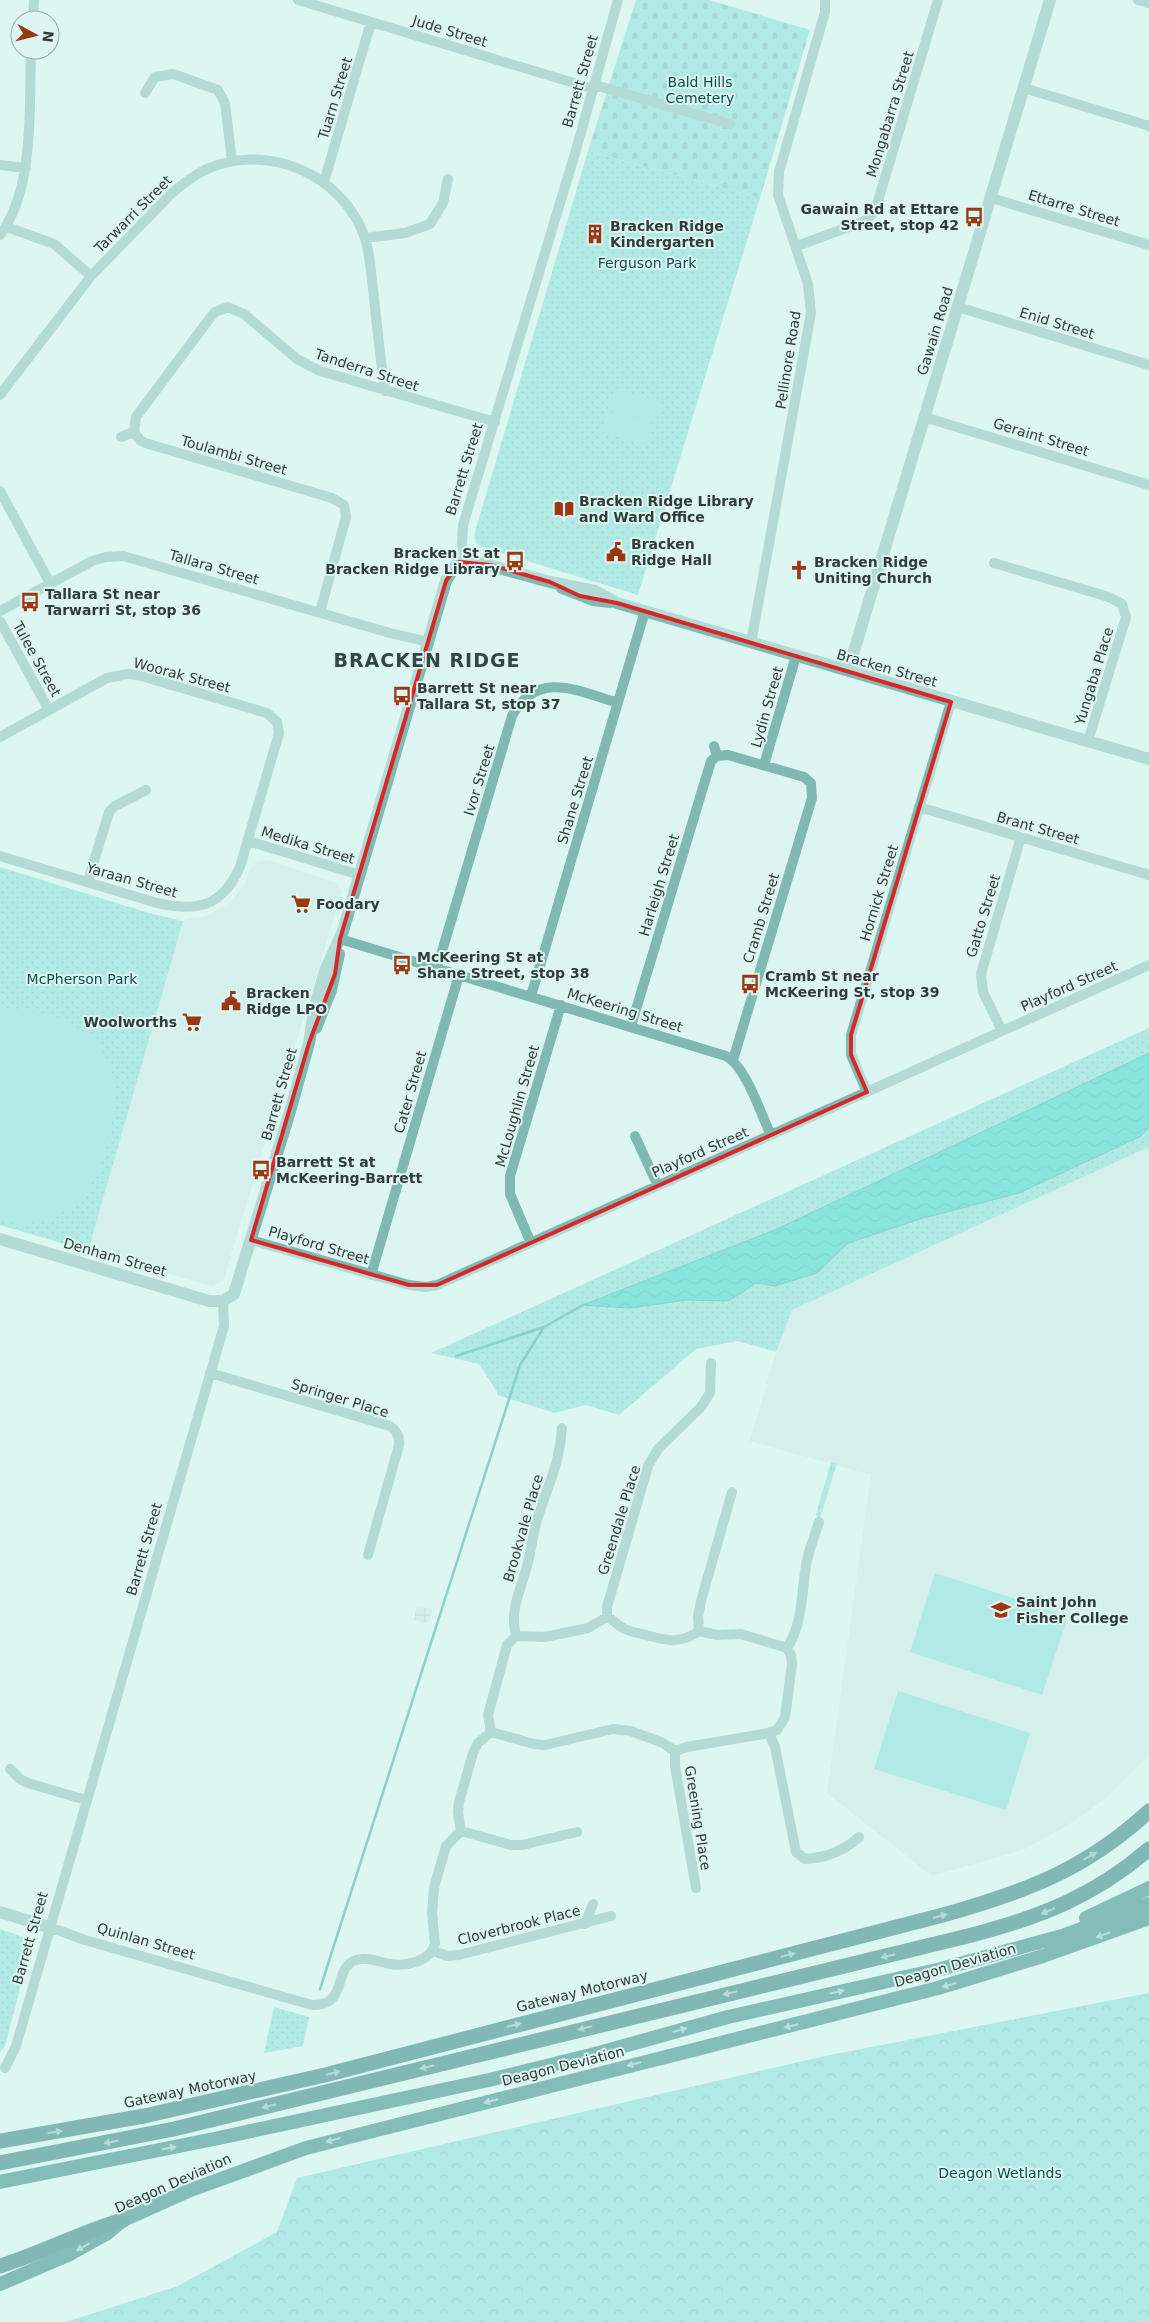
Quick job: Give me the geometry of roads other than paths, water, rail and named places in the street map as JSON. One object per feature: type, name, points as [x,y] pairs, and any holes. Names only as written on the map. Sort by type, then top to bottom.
[{"type":"highway","name":"Gateway Motorway","points":[[0,2141],[136,2118],[316,2077],[952,1913],[1026,1889],[1063,1872],[1101,1850],[1149,1811]]},
{"type":"highway","points":[[0,2163],[174,2129],[1020,1922],[1071,1901],[1112,1877],[1149,1849]]},
{"type":"highway","points":[[1062,1936],[1075,1923],[1149,1888]]},
{"type":"highway","name":"Deagon Deviation","points":[[0,2182],[205,2141],[489,2080],[595,2054],[728,2017],[941,1970],[1062,1936],[1149,1904]]},
{"type":"highway","name":"Deagon Deviation","points":[[0,2284],[70,2254],[106,2234],[123,2220],[188,2190],[306,2148],[938,1988],[1043,1956],[1149,1918]]},
{"type":"highway","points":[[0,2266],[68,2241],[101,2226],[123,2220]]},
{"type":"street","name":"Jude Street","points":[[298,0],[594,87],[730,124]]},
{"type":"street","name":"Barrett Street","points":[[5,2068],[16,2046],[224,1326],[223,1301],[229,1299],[236,1289],[309,1043],[315,1006],[323,979],[340,939],[360,875],[449,574],[456,565],[465,561],[462,544],[463,525],[594,87],[618,0]]},
{"type":"street","name":"Pellinore Road","points":[[751,642],[811,313],[808,284],[797,246],[778,195],[779,172],[825,12],[825,0]]},
{"type":"street","name":"Mongabarra Street","points":[[797,246],[865,221],[875,211],[938,0]]},
{"type":"street","name":"Gawain Road","points":[[848,672],[1050,0]]},
{"type":"street","points":[[1138,0],[1149,4]]},
{"type":"street","name":"Tuarn Street","points":[[324,182],[372,22]]},
{"type":"street","points":[[0,236],[7,227],[20,199],[26,168],[31,60]]},
{"type":"street","points":[[145,93],[155,77],[173,74],[218,90],[225,103],[232,161]]},
{"type":"street","points":[[1024,88],[1149,126]]},
{"type":"street","name":"Tarwarri Street","points":[[0,395],[91,276],[183,184],[207,169],[232,161],[257,159],[283,163],[298,168],[324,182],[347,206],[365,238],[370,261],[385,392]]},
{"type":"street","points":[[0,165],[26,168]]},
{"type":"street","points":[[365,238],[405,233],[430,224],[443,202],[448,179]]},
{"type":"street","name":"Ettarre Street","points":[[991,198],[1149,245]]},
{"type":"street","points":[[7,227],[54,244],[91,276]]},
{"type":"street","name":"Tanderra Street","points":[[134,432],[136,417],[210,318],[215,312],[228,307],[244,314],[308,366],[385,392],[495,422]]},
{"type":"street","name":"Enid Street","points":[[958,307],[1149,365]]},
{"type":"street","name":"Geraint Street","points":[[924,417],[1149,485]]},
{"type":"street","points":[[121,437],[134,432]]},
{"type":"street","name":"Toulambi Street","points":[[134,432],[145,443],[332,498],[346,500],[346,517],[320,612]]},
{"type":"street","points":[[0,491],[50,583]]},
{"type":"street","name":"Tallara Street","points":[[0,611],[98,559],[123,556],[390,633],[429,642]]},
{"type":"street","name":"Bracken Street","points":[[465,561],[491,565],[550,582],[595,591],[618,603],[1149,759]]},
{"type":"street","name":"Yungaba Place","points":[[994,563],[1109,597],[1122,604],[1126,617],[1088,741]]},
{"type":"street","name":"Shane Street","points":[[531,996],[645,611]]},
{"type":"street","name":"Tulee Street","points":[[0,621],[49,710]]},
{"type":"street","name":"Lydin Street","points":[[764,765],[796,656]]},
{"type":"street","name":"Woorak Street","points":[[0,737],[107,678],[127,674],[138,675],[267,713],[277,722]]},
{"type":"street","name":"Ivor Street","points":[[437,968],[512,716],[518,705],[525,697],[536,690],[558,686],[618,703]]},
{"type":"street","name":"Hornick Street","points":[[867,1092],[851,1055],[851,1036],[951,702]]},
{"type":"street","name":"Yaraan Street","points":[[0,856],[157,903],[182,908],[194,908],[212,901],[229,888],[240,867],[278,738],[279,727],[277,722]]},
{"type":"street","name":"Harleigh Street","points":[[631,1026],[708,767],[716,751],[764,765]]},
{"type":"street","name":"Cramb Street","points":[[733,1060],[816,781],[764,765]]},
{"type":"street","points":[[88,881],[109,812],[115,806],[146,790]]},
{"type":"street","name":"Brant Street","points":[[919,807],[1149,875]]},
{"type":"street","name":"Gatto Street","points":[[1002,1031],[983,992],[981,974],[1021,837]]},
{"type":"street","name":"Medika Street","points":[[248,841],[360,875]]},
{"type":"street","name":"McKeering Street","points":[[340,939],[631,1026],[717,1053],[733,1060]]},
{"type":"street","name":"Playford Street","points":[[251,1240],[409,1286],[426,1287],[437,1284],[1149,965]]},
{"type":"street","name":"Cater Street","points":[[371,1275],[459,975]]},
{"type":"street","name":"McLoughlin Street","points":[[530,1242],[510,1194],[510,1176],[561,1005]]},
{"type":"street","points":[[733,1060],[740,1070],[771,1135]]},
{"type":"street","points":[[636,1136],[658,1186]]},
{"type":"street","name":"Denham Street","points":[[0,1239],[210,1301],[223,1301]]},
{"type":"street","name":"Greendale Place","points":[[607,1617],[608,1607],[648,1466],[658,1449],[701,1407],[710,1394],[711,1363]]},
{"type":"street","name":"Springer Place","points":[[210,1373],[390,1426],[394,1429],[398,1435],[399,1446],[368,1555]]},
{"type":"street","name":"Brookvale Place","points":[[516,1636],[512,1621],[514,1608],[528,1562],[538,1518],[560,1453],[562,1428]]},
{"type":"street","points":[[699,1631],[698,1617],[701,1601],[732,1492]]},
{"type":"street","points":[[491,1732],[534,1744],[546,1745],[613,1729],[631,1731],[663,1743],[675,1752],[687,1747],[769,1734],[777,1730],[785,1718],[792,1664],[787,1648],[794,1637],[798,1622],[807,1560],[820,1522]]},
{"type":"street","points":[[491,1732],[488,1715],[508,1645],[516,1636],[545,1636],[588,1628],[607,1617],[615,1620],[622,1627],[675,1642],[690,1638],[699,1631]]},
{"type":"street","points":[[699,1631],[717,1635],[741,1634],[787,1648]]},
{"type":"street","points":[[461,1831],[458,1814],[459,1802],[473,1754],[478,1743],[491,1732]]},
{"type":"street","points":[[769,1734],[775,1747],[796,1852],[805,1859],[816,1858],[848,1847],[858,1837]]},
{"type":"street","name":"Greening Place","points":[[675,1752],[675,1766],[696,1888]]},
{"type":"street","points":[[10,1769],[28,1784],[86,1800]]},
{"type":"street","points":[[461,1831],[511,1845],[522,1846],[577,1832]]},
{"type":"street","points":[[434,1951],[432,1900],[434,1888],[446,1846],[461,1831]]},
{"type":"street","points":[[585,1924],[593,1904]]},
{"type":"street","name":"Quinlan Street","points":[[0,1912],[85,1940],[312,2005],[322,2005],[333,1999],[346,1967],[356,1960],[367,1959],[392,1965],[427,1957],[434,1951]]},
{"type":"street","name":"Cloverbrook Place","points":[[434,1951],[447,1956],[459,1955],[611,1916]]},
{"type":"water","points":[[1149,1053],[1149,1127],[1141,1136],[1019,1193],[920,1219],[848,1243],[817,1273],[775,1286],[756,1283],[729,1301],[686,1300],[630,1308],[583,1305],[777,1229]]},
{"type":"waterway","points":[[456,1356],[544,1327],[583,1305]]},
{"type":"waterway","points":[[320,1989],[520,1365],[544,1327]]},
{"type":"place","name":"Gawain Rd at Ettare Street, stop 42","points":[[974,217]]},
{"type":"place","name":"Bracken Ridge Kindergarten","points":[[595,234]]},
{"type":"place","name":"Bracken Ridge Library and Ward Office","points":[[564,509]]},
{"type":"place","name":"Bracken Ridge Hall","points":[[616,552]]},
{"type":"place","name":"Bracken St at Bracken Ridge Library","points":[[515,561]]},
{"type":"place","name":"Bracken Ridge Uniting Church","points":[[799,570]]},
{"type":"place","name":"Tallara St near Tarwarri St, stop 36","points":[[30,602]]},
{"type":"place","name":"Barrett St near Tallara St, stop 37","points":[[402,696]]},
{"type":"place","name":"Foodary","points":[[301,904]]},
{"type":"place","name":"McKeering St at Shane Street, stop 38","points":[[402,965]]},
{"type":"place","name":"Cramb St near McKeering St, stop 39","points":[[750,984]]},
{"type":"place","name":"Bracken Ridge LPO","points":[[231,1001]]},
{"type":"place","name":"Woolworths","points":[[192,1022]]},
{"type":"place","name":"Barrett St at McKeering-Barrett","points":[[261,1170]]},
{"type":"place","name":"Saint John Fisher College","points":[[1001,1610]]},
{"type":"district","name":"BRACKEN RIDGE","points":[[427,660]]},
{"type":"park label","name":"Bald Hills Cemetery","points":[[700,90]]},
{"type":"park label","name":"Ferguson Park","points":[[647,263]]},
{"type":"park label","name":"McPherson Park","points":[[82,979]]},
{"type":"park label","name":"Deagon Wetlands","points":[[1000,2173]]}]
